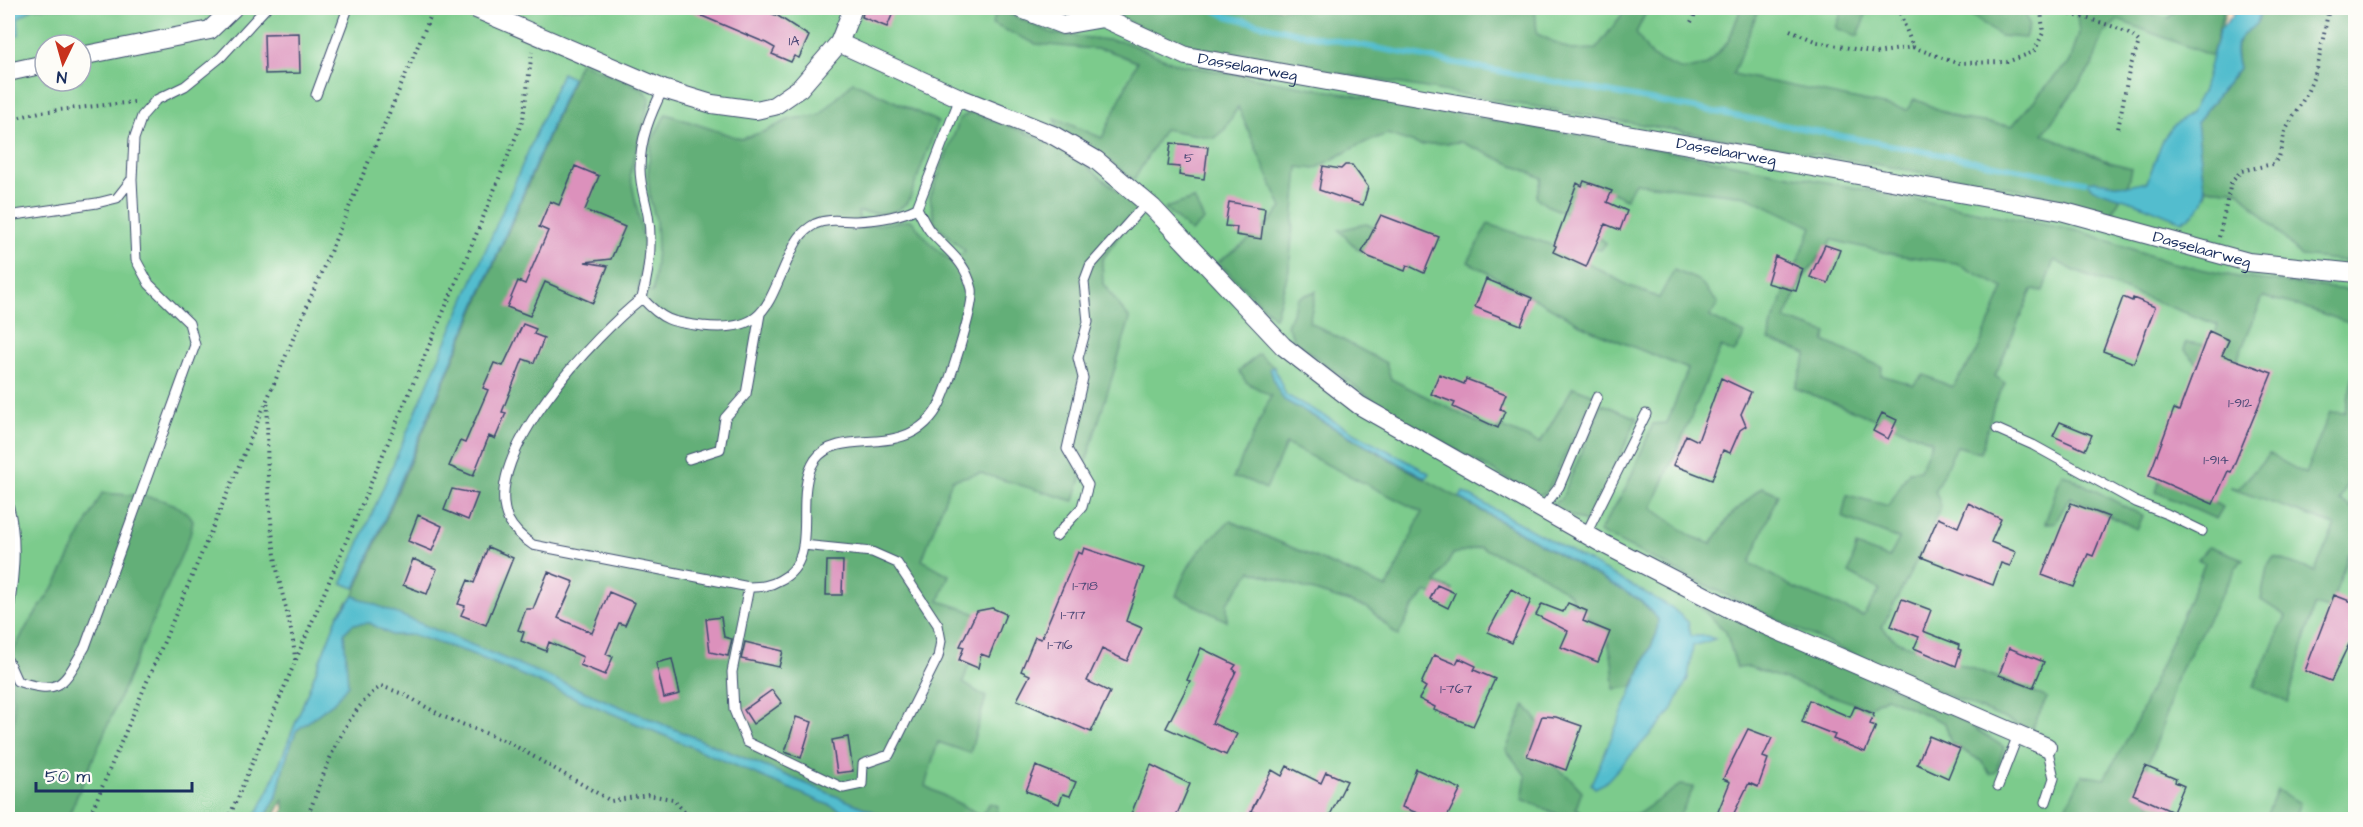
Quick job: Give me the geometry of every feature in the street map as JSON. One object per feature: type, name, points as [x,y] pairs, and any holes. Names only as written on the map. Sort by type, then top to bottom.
[{"type":"street","points":[[93,54],[210,30],[232,8]]},
{"type":"street","points":[[474,8],[663,89],[712,104],[756,110],[774,106],[800,88],[838,43],[853,8]]},
{"type":"street","points":[[1019,8],[1063,25],[1102,13]]},
{"type":"street","name":"Dasselaarweg","points":[[1102,13],[1186,56],[2061,211],[2248,262],[2355,273]]},
{"type":"street","points":[[838,43],[960,98],[1053,135],[1096,160],[1147,202],[1283,346],[1359,405],[1586,534],[1744,616],[2047,747]]},
{"type":"street","points":[[8,72],[33,67]]},
{"type":"lane","points":[[8,661],[17,681],[39,688],[56,687],[68,675],[86,647],[195,345],[189,323],[149,284],[136,260],[132,179],[134,139],[142,116],[156,100],[185,86],[221,57],[266,8]]},
{"type":"lane","points":[[316,95],[348,8]]},
{"type":"lane","points":[[663,89],[650,115],[643,141],[640,168],[651,241],[649,266],[642,298],[620,316],[558,382],[520,442],[508,472],[504,500],[508,519],[533,545],[749,587],[764,587],[784,578],[799,564],[803,545],[805,484],[815,460],[827,449],[895,439],[919,430],[938,407],[966,327],[973,292],[963,266],[930,231],[917,207]]},
{"type":"lane","points":[[689,459],[720,449],[725,418],[746,394],[760,314],[800,234],[817,223],[902,216],[917,207],[960,98]]},
{"type":"lane","points":[[8,216],[117,198],[132,179]]},
{"type":"lane","points":[[1056,536],[1083,507],[1088,485],[1067,449],[1083,378],[1078,358],[1088,322],[1084,282],[1090,266],[1147,202]]},
{"type":"lane","points":[[642,298],[659,316],[667,320],[695,325],[718,328],[743,325],[760,314]]},
{"type":"lane","points":[[1542,509],[1559,487],[1597,398]]},
{"type":"lane","points":[[1586,534],[1646,414]]},
{"type":"lane","points":[[1996,429],[2033,445],[2136,502],[2168,514],[2202,531]]},
{"type":"lane","points":[[8,504],[16,548],[8,619]]},
{"type":"lane","points":[[749,587],[732,672],[734,710],[747,742],[843,788],[862,784],[863,764],[889,755],[919,697],[938,657],[941,641],[938,626],[897,563],[872,552],[803,545]]},
{"type":"lane","points":[[1998,786],[2018,735]]},
{"type":"lane","points":[[2046,802],[2054,778],[2047,747]]},
{"type":"path","points":[[98,819],[89,818],[434,8]]},
{"type":"path","points":[[1691,22],[1698,8]]},
{"type":"path","points":[[1898,8],[1913,47]]},
{"type":"path","points":[[1790,30],[1817,42],[1876,53],[1913,47],[1956,63],[2007,62],[2034,52],[2043,33],[2040,8],[2093,20],[2134,36],[2139,42],[2129,71],[2118,129]]},
{"type":"path","points":[[2216,253],[2231,183],[2241,171],[2273,164],[2279,157],[2285,131],[2306,95],[2317,69],[2329,8]]},
{"type":"path","points":[[228,819],[523,119],[535,33]]},
{"type":"path","points":[[8,120],[40,112],[156,100]]},
{"type":"path","points":[[268,399],[268,492],[275,558],[293,634],[295,661]]},
{"type":"path","points":[[306,819],[341,734],[368,695],[381,686],[403,694],[444,717],[508,742],[611,801],[648,795],[673,799],[691,819]]},
{"type":"green space","points":[[8,8],[2226,8],[2206,97],[2207,162],[2204,192],[2206,195],[2206,188],[2239,191],[2355,249],[2355,819],[879,819],[348,601],[338,615],[270,788],[254,819],[67,819],[108,723],[10,752],[8,780]],"holes":[[[562,73],[570,77],[354,587],[343,584]]]},
{"type":"green space","points":[[1110,8],[1383,8],[1397,11],[1399,8],[1535,8],[1537,34],[1571,50],[1596,49],[1627,8],[1648,8],[1636,33],[1652,57],[1682,70],[1707,65],[1729,40],[1741,8],[1759,8],[1733,74],[1907,110],[1914,99],[1961,119],[2012,126],[2070,62],[2079,33],[2076,8],[2118,8],[2169,18],[2176,8],[2224,8],[2212,56],[2118,20],[2104,33],[2092,66],[2043,134],[2109,162],[2132,168],[2128,186],[2110,215],[2026,190],[1184,47],[1115,16]]},
{"type":"green space","points":[[1843,8],[1868,8],[1858,36],[1836,28]]},
{"type":"green space","points":[[1955,8],[1980,8],[2000,14],[2001,8],[2024,8],[2029,25],[2025,38],[2000,36],[1967,12]]},
{"type":"green space","points":[[2261,8],[2355,8],[2355,262],[2301,256],[2239,191],[2206,188],[2203,180],[2197,122],[2239,68],[2236,53],[2238,42],[2244,33],[2257,24]]},
{"type":"green space","points":[[1002,11],[1054,34],[1125,42],[1177,64],[1656,149],[2083,232],[2169,262],[2237,277],[2355,291],[2355,325],[2300,306],[2263,297],[2184,489],[2223,507],[2216,519],[2156,492],[2169,450],[2204,371],[2184,349],[2187,342],[2211,346],[2218,325],[2077,272],[2054,260],[2043,291],[2032,290],[1995,376],[2005,383],[1993,408],[1981,453],[1957,446],[1935,490],[1941,506],[1916,562],[1882,627],[1896,641],[2024,687],[2047,698],[2031,730],[1872,663],[1754,609],[1599,532],[1626,488],[1653,424],[1667,423],[1688,369],[1591,330],[1468,262],[1488,224],[1564,249],[1575,217],[1546,205],[1536,197],[1542,178],[1461,142],[1420,145],[1387,134],[1359,145],[1315,169],[1298,167],[1289,270],[1275,318],[1218,262],[1260,232],[1282,208],[1238,107],[1225,129],[1214,138],[1164,129],[1134,180],[1105,158],[1058,131],[1055,118],[1102,138],[1137,62],[1107,50],[1036,44],[992,24],[996,14]],"holes":[[[1635,183],[1746,196],[1812,227],[1770,328],[1769,340],[1807,354],[1795,388],[1932,441],[1920,470],[1909,471],[1889,506],[1847,495],[1842,517],[1899,539],[1889,558],[1856,546],[1849,573],[1880,590],[1863,616],[1794,588],[1750,563],[1778,494],[1762,487],[1730,516],[1711,544],[1691,536],[1652,508],[1721,347],[1734,353],[1745,334],[1710,317],[1718,303],[1698,280],[1674,270],[1659,298],[1629,286],[1579,258],[1583,246],[1601,250],[1606,243],[1588,228],[1600,187],[1626,199]],[[1832,240],[1897,255],[1956,263],[2004,288],[1976,354],[1952,387],[1924,375],[1913,385],[1881,375],[1882,367],[1824,341],[1827,333],[1785,319],[1803,278]]]},
{"type":"green space","points":[[580,62],[641,88],[650,98],[630,174],[645,248],[638,290],[653,292],[657,249],[656,220],[650,199],[648,175],[651,142],[666,114],[741,139],[766,131],[790,119],[819,116],[853,82],[938,122],[909,200],[898,210],[892,212],[858,212],[861,227],[911,220],[929,242],[951,262],[965,251],[935,224],[930,197],[959,119],[971,112],[1043,139],[1069,152],[1139,208],[1102,260],[1103,284],[1130,319],[1074,501],[980,473],[952,480],[922,560],[949,575],[939,601],[983,618],[963,683],[986,697],[970,753],[938,742],[925,786],[981,815],[990,803],[998,806],[996,819],[891,819],[353,597]]},
{"type":"green space","points":[[1194,199],[1204,220],[1191,232],[1165,208]]},
{"type":"green space","points":[[1366,224],[1415,243],[1407,268],[1357,249],[1339,230]]},
{"type":"green space","points":[[1316,291],[1309,322],[1386,363],[1391,379],[1494,431],[1502,427],[1540,443],[1573,387],[1594,395],[1547,492],[1538,496],[1389,412],[1295,341],[1287,325],[1298,298]]},
{"type":"green space","points":[[1259,354],[1274,367],[1270,368],[1284,400],[1640,600],[1658,619],[1657,633],[1632,687],[1614,689],[1607,639],[1598,625],[1574,609],[1571,595],[1534,570],[1480,547],[1453,554],[1436,583],[1453,590],[1447,601],[1426,592],[1412,609],[1398,636],[1368,608],[1251,571],[1227,603],[1227,621],[1176,596],[1197,554],[1230,521],[1387,588],[1422,512],[1286,444],[1266,489],[1247,480],[1233,478],[1271,396],[1246,382],[1239,371]]},
{"type":"green space","points":[[2355,367],[2355,465],[2340,501],[2355,509],[2355,557],[2348,555],[2330,609],[2314,605],[2288,702],[2253,687],[2286,616],[2261,600],[2267,567],[2274,557],[2315,571],[2335,525],[2230,488],[2239,488],[2269,454],[2305,474],[2330,412],[2345,413]]},
{"type":"green space","points":[[1602,404],[1637,418],[1607,485],[1585,522],[1550,507],[1562,498]]},
{"type":"green space","points":[[2062,473],[2143,516],[2137,529],[2070,497],[2055,523],[2045,523]]},
{"type":"green space","points":[[102,493],[139,496],[163,500],[175,505],[193,520],[190,535],[67,819],[8,820],[8,780],[14,716],[10,657],[27,626],[55,585]]},
{"type":"green space","points":[[2209,546],[2243,559],[2177,676],[2161,731],[2138,790],[2162,817],[2168,819],[2109,819],[2099,815],[2085,815],[2083,819],[2060,820],[2082,775],[2104,779],[2134,727],[2205,563],[2198,559]]},
{"type":"green space","points":[[1697,604],[1733,617],[1952,714],[2004,747],[1996,772],[1990,774],[1981,761],[1951,743],[1945,723],[1886,697],[1867,708],[1749,667],[1737,668],[1726,632]]},
{"type":"green space","points":[[370,623],[391,635],[413,635],[467,652],[862,819],[281,819],[284,809],[283,800],[273,819],[264,820],[277,796],[284,764],[296,731],[334,702],[344,633],[353,624]]},
{"type":"green space","points":[[1525,705],[1548,734],[1541,756],[1570,778],[1582,791],[1576,808],[1584,815],[1638,814],[1680,785],[1694,787],[1678,819],[1587,820],[1580,817],[1579,819],[1568,819],[1522,799],[1526,776],[1506,750]]},
{"type":"green space","points":[[2277,790],[2300,803],[2296,819],[2265,819]]},
{"type":"water","points":[[8,8],[34,8],[18,18],[19,35],[8,37]]},
{"type":"water","points":[[2235,8],[2261,8],[2257,24],[2240,37],[2236,47],[2239,68],[2197,122],[2205,187],[2204,199],[2198,210],[2182,221],[2135,202],[2096,190],[2085,182],[2095,181],[2128,186],[2147,182],[2163,139],[2172,127],[2191,113],[2203,90],[2219,31],[2233,15]]},
{"type":"water","points":[[562,73],[572,78],[355,588],[342,583]]},
{"type":"water","points":[[1274,367],[1286,395],[1429,473],[1426,478],[1284,400],[1276,387],[1270,368]]},
{"type":"water","points":[[1463,492],[1671,607],[1688,622],[1691,636],[1707,636],[1715,639],[1693,646],[1688,678],[1671,712],[1605,783],[1595,788],[1591,784],[1657,633],[1658,619],[1640,600],[1460,498]]},
{"type":"water","points":[[354,596],[891,819],[862,819],[467,652],[413,635],[391,635],[370,623],[353,624],[344,633],[348,685],[334,702],[296,731],[284,764],[277,796],[264,819],[254,819],[270,788],[338,615]]},
{"type":"building","points":[[683,8],[758,8],[778,16],[809,36],[799,58],[794,56],[791,62],[772,54],[775,48],[766,43]]},
{"type":"building","points":[[864,8],[895,8],[887,27],[862,17]]},
{"type":"building","points":[[299,33],[300,73],[265,74],[264,34]]},
{"type":"building","points":[[1171,143],[1208,147],[1204,179],[1179,175],[1180,167],[1168,166]]},
{"type":"building","points":[[1345,165],[1352,165],[1368,187],[1363,205],[1319,190],[1323,166],[1341,169]]},
{"type":"building","points":[[575,166],[599,176],[585,210],[625,227],[611,259],[585,262],[608,266],[593,303],[545,282],[530,316],[507,307],[518,281],[525,284],[548,231],[539,227],[550,201],[559,205]]},
{"type":"building","points":[[1584,181],[1612,191],[1607,202],[1627,211],[1620,230],[1605,224],[1586,267],[1553,252],[1577,183],[1582,186]]},
{"type":"building","points":[[1229,202],[1265,208],[1261,239],[1236,235],[1237,227],[1225,226]]},
{"type":"building","points":[[1381,215],[1439,237],[1424,273],[1407,265],[1405,271],[1362,252]]},
{"type":"building","points":[[1825,245],[1840,250],[1828,283],[1810,277]]},
{"type":"building","points":[[1775,256],[1803,269],[1796,291],[1767,283]]},
{"type":"building","points":[[1486,279],[1532,298],[1521,325],[1475,307]]},
{"type":"building","points":[[2123,297],[2132,301],[2133,298],[2155,307],[2134,363],[2103,351]]},
{"type":"building","points":[[523,324],[536,329],[534,334],[544,338],[534,363],[523,359],[502,412],[506,413],[495,439],[489,436],[473,476],[449,466],[460,441],[465,443],[488,390],[483,388],[494,363],[503,366]]},
{"type":"building","points":[[2209,331],[2229,340],[2222,355],[2272,373],[2231,472],[2228,471],[2213,504],[2149,476],[2174,409],[2179,411]]},
{"type":"building","points":[[1439,374],[1464,384],[1466,379],[1506,394],[1500,409],[1505,411],[1498,428],[1453,407],[1455,403],[1431,394]]},
{"type":"building","points":[[1721,378],[1751,392],[1741,414],[1746,426],[1740,430],[1730,453],[1723,450],[1712,480],[1673,465],[1686,435],[1698,441]]},
{"type":"building","points":[[1882,413],[1897,420],[1888,439],[1873,431]]},
{"type":"building","points":[[2060,422],[2092,435],[2085,450],[2053,436]]},
{"type":"building","points":[[452,489],[478,494],[468,520],[444,510]]},
{"type":"building","points":[[1968,503],[2001,519],[1991,542],[2016,552],[2010,566],[2001,563],[1993,585],[1921,557],[1938,518],[1958,527]]},
{"type":"building","points":[[2071,503],[2109,517],[2093,556],[2088,554],[2074,587],[2042,575]]},
{"type":"building","points":[[418,515],[442,526],[432,551],[408,541]]},
{"type":"building","points":[[488,547],[513,558],[486,625],[461,615],[465,606],[458,604],[468,580],[474,583]]},
{"type":"building","points":[[1084,548],[1144,568],[1126,621],[1142,628],[1127,661],[1102,649],[1087,681],[1110,692],[1091,732],[1017,700],[1030,675],[1021,671],[1035,637],[1041,639],[1078,552],[1082,554]]},
{"type":"building","points":[[413,559],[437,569],[427,594],[403,585]]},
{"type":"building","points":[[827,561],[843,561],[842,595],[826,595]]},
{"type":"building","points":[[548,572],[574,582],[558,618],[592,633],[609,592],[635,603],[625,625],[619,623],[606,654],[613,657],[605,675],[580,665],[583,657],[549,642],[546,651],[521,641],[524,632],[518,630],[526,609],[533,609]]},
{"type":"building","points":[[1437,585],[1455,593],[1448,608],[1430,599]]},
{"type":"building","points":[[1511,589],[1531,600],[1512,643],[1488,632]]},
{"type":"building","points":[[2334,595],[2355,603],[2355,647],[2349,644],[2331,681],[2305,671]]},
{"type":"building","points":[[1902,599],[1931,610],[1923,631],[1959,645],[1958,649],[1961,650],[1956,666],[1914,648],[1919,637],[1891,626]]},
{"type":"building","points":[[1568,603],[1587,611],[1583,621],[1610,632],[1598,662],[1561,647],[1568,631],[1536,615],[1542,604],[1563,612]]},
{"type":"building","points":[[992,608],[1006,614],[989,657],[981,654],[978,668],[959,660],[964,647],[960,646],[977,611]]},
{"type":"building","points":[[721,617],[724,637],[732,639],[728,656],[710,652],[706,619]]},
{"type":"building","points":[[745,642],[783,651],[779,667],[741,659]]},
{"type":"building","points":[[1201,648],[1236,665],[1233,669],[1236,671],[1212,723],[1237,734],[1226,755],[1166,728],[1190,681],[1187,680]]},
{"type":"building","points":[[2009,648],[2044,662],[2033,688],[1999,675]]},
{"type":"building","points":[[1434,655],[1456,664],[1459,658],[1476,666],[1474,670],[1495,679],[1473,726],[1434,710],[1435,707],[1419,699],[1426,687],[1421,684]]},
{"type":"building","points":[[672,659],[680,694],[664,698],[656,663]]},
{"type":"building","points":[[772,690],[782,703],[753,724],[744,710]]},
{"type":"building","points":[[1810,700],[1850,717],[1855,706],[1874,714],[1870,724],[1876,726],[1865,752],[1833,739],[1835,735],[1802,722]]},
{"type":"building","points":[[1542,716],[1556,717],[1582,726],[1566,770],[1527,756]]},
{"type":"building","points":[[796,717],[812,722],[801,758],[785,752]]},
{"type":"building","points":[[1748,729],[1772,738],[1763,757],[1768,759],[1758,787],[1749,783],[1731,819],[1715,819],[1730,782],[1723,779]]},
{"type":"building","points":[[1929,736],[1960,749],[1948,778],[1917,764]]},
{"type":"building","points":[[848,737],[853,771],[837,773],[832,740]]},
{"type":"building","points":[[1151,765],[1190,784],[1175,819],[1129,819]]},
{"type":"building","points":[[1036,766],[1076,782],[1070,796],[1063,794],[1059,804],[1026,791]]},
{"type":"building","points":[[1287,766],[1321,783],[1326,772],[1347,781],[1328,819],[1269,819],[1251,811],[1272,770],[1282,776]]},
{"type":"building","points":[[2145,766],[2176,779],[2175,782],[2184,786],[2173,812],[2133,794]]},
{"type":"building","points":[[1416,769],[1461,789],[1446,819],[1432,819],[1402,807]]},
{"type":"waterway","points":[[1211,8],[1226,16],[1297,33],[2085,182]]}]
